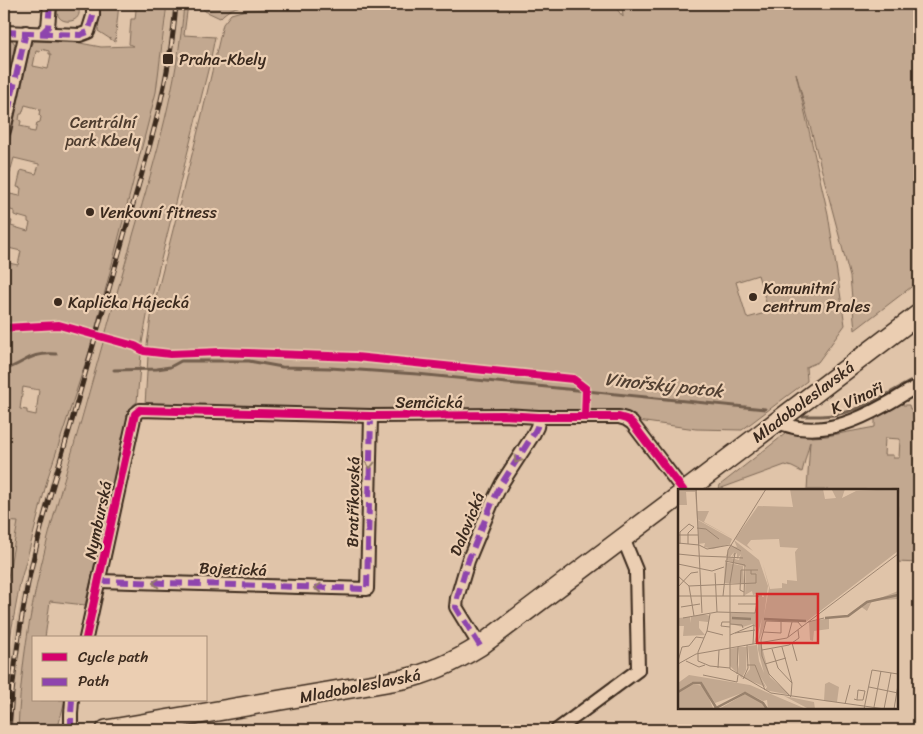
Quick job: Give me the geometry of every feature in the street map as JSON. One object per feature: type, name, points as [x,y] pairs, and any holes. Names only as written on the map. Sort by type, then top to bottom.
[{"type":"main road","name":"Mladoboleslavská","points":[[688,489],[919,314]]},
{"type":"main road","name":"Mladoboleslavská","points":[[106,730],[417,676],[438,669],[456,661],[480,646],[678,497]]},
{"type":"street","points":[[42,33],[48,27],[50,4]]},
{"type":"street","points":[[4,32],[80,35],[88,32],[93,16],[93,4]]},
{"type":"street","points":[[4,130],[26,32]]},
{"type":"street","name":"K Vinoři","points":[[776,422],[799,428],[830,428],[855,420],[919,386]]},
{"type":"street","name":"Semčická","points":[[140,410],[371,416],[503,415],[626,419],[632,423],[682,489]]},
{"type":"street","name":"Nymburská","points":[[86,636],[135,414],[140,410]]},
{"type":"street","name":"Bratříkovská","points":[[367,589],[371,416]]},
{"type":"street","name":"Dalovická","points":[[480,646],[456,607],[457,598],[468,561],[492,503],[502,483],[533,435],[539,417]]},
{"type":"street","points":[[557,730],[638,670],[636,570],[623,538]]},
{"type":"street","name":"Bojetická","points":[[99,581],[367,589]]},
{"type":"street","points":[[71,730],[72,702]]},
{"type":"shaded area","points":[[168,4],[184,4],[177,62],[168,107],[149,181],[42,560],[24,660],[18,730],[4,730],[4,695],[23,585],[66,409],[152,103],[163,45]]},
{"type":"shaded area","points":[[4,521],[18,521],[4,600]]},
{"type":"green space","points":[[60,4],[77,4],[78,17],[68,21],[63,20],[57,12]]},
{"type":"green space","points":[[100,4],[119,4],[115,42],[98,31]]},
{"type":"green space","name":"Centrální park Kbely","points":[[135,4],[167,4],[156,92],[91,346],[48,477],[20,583],[4,678],[4,600],[18,522],[4,521],[4,262],[18,265],[21,251],[4,247],[4,220],[12,221],[11,226],[28,231],[30,223],[28,219],[14,215],[14,211],[4,208],[4,185],[4,166],[31,44],[35,41],[80,43],[101,47],[133,46],[129,44],[131,19],[135,19]],"holes":[[[41,49],[49,51],[49,54],[51,54],[48,69],[33,66],[36,51],[40,52]],[[25,105],[40,109],[40,122],[37,123],[35,132],[20,126],[21,121],[19,120],[20,114],[22,114]],[[14,158],[39,164],[36,174],[21,170],[17,187],[21,188],[20,196],[5,193],[5,181],[8,180]],[[23,387],[39,390],[36,415],[27,413],[27,410],[20,409]]]},
{"type":"green space","points":[[184,4],[188,4],[184,35],[215,37],[147,316],[142,343],[137,402],[133,405],[85,605],[50,601],[45,636],[32,636],[32,702],[64,702],[58,727],[41,730],[18,730],[26,641],[41,567],[158,147],[177,62]]},
{"type":"green space","points":[[200,4],[253,4],[239,6],[220,18],[205,11]]},
{"type":"green space","points":[[395,4],[613,4],[623,17],[622,4],[919,4],[919,281],[855,330],[850,277],[796,73],[828,214],[845,325],[818,362],[806,367],[807,381],[742,430],[696,429],[638,421],[626,414],[380,411],[145,405],[147,345],[151,317],[223,24],[231,14],[245,10]],"holes":[[[758,275],[769,312],[747,318],[736,282]]]},
{"type":"green space","points":[[4,40],[12,40],[15,44],[4,97]]},
{"type":"green space","points":[[919,389],[919,393],[911,393],[906,396],[906,399],[902,399],[903,405],[909,405],[910,409],[919,409],[919,563],[898,562],[898,489],[807,489],[810,441],[802,472],[785,465],[719,489],[720,485],[790,430],[810,433],[811,437],[875,427],[875,413],[904,396]],"holes":[[[885,438],[900,439],[899,458],[893,458],[893,455],[884,455]]]},
{"type":"waterway","name":"Vinořský potok","points":[[4,370],[33,356],[56,354]]},
{"type":"waterway","name":"Vinořský potok","points":[[114,370],[157,369],[170,367],[181,361],[249,361],[282,367],[417,374],[765,409]]},
{"type":"waterway","name":"Vinořský potok","points":[[800,416],[829,416],[860,408],[919,377]]},
{"type":"railway","points":[[9,730],[18,641],[31,567],[150,145],[169,61],[176,4]]},
{"type":"marked path","points":[[42,33],[48,27],[50,4]]},
{"type":"marked path","points":[[4,32],[80,35],[88,32],[93,16],[93,4]]},
{"type":"marked path","points":[[4,130],[26,32]]},
{"type":"marked path","points":[[99,581],[367,589],[371,416]]},
{"type":"marked path","points":[[480,646],[456,607],[457,598],[468,561],[492,503],[502,483],[533,435],[539,417]]},
{"type":"marked path","points":[[71,730],[72,702]]},
{"type":"cycle path","points":[[4,328],[59,325],[135,346],[144,351],[170,354],[220,352],[356,357],[573,379],[586,389],[585,417]]},
{"type":"cycle path","points":[[140,410],[371,416],[503,415],[619,417],[632,423],[682,489]]},
{"type":"cycle path","points":[[86,636],[135,414],[140,410]]},
{"type":"place","name":"Praha-Kbely","points":[[168,59]]},
{"type":"place","name":"Venkovní fitness","points":[[90,212]]},
{"type":"place","name":"Komunitní centrum Prales","points":[[753,297]]},
{"type":"place","name":"Kaplička Hájecká","points":[[58,302]]}]
